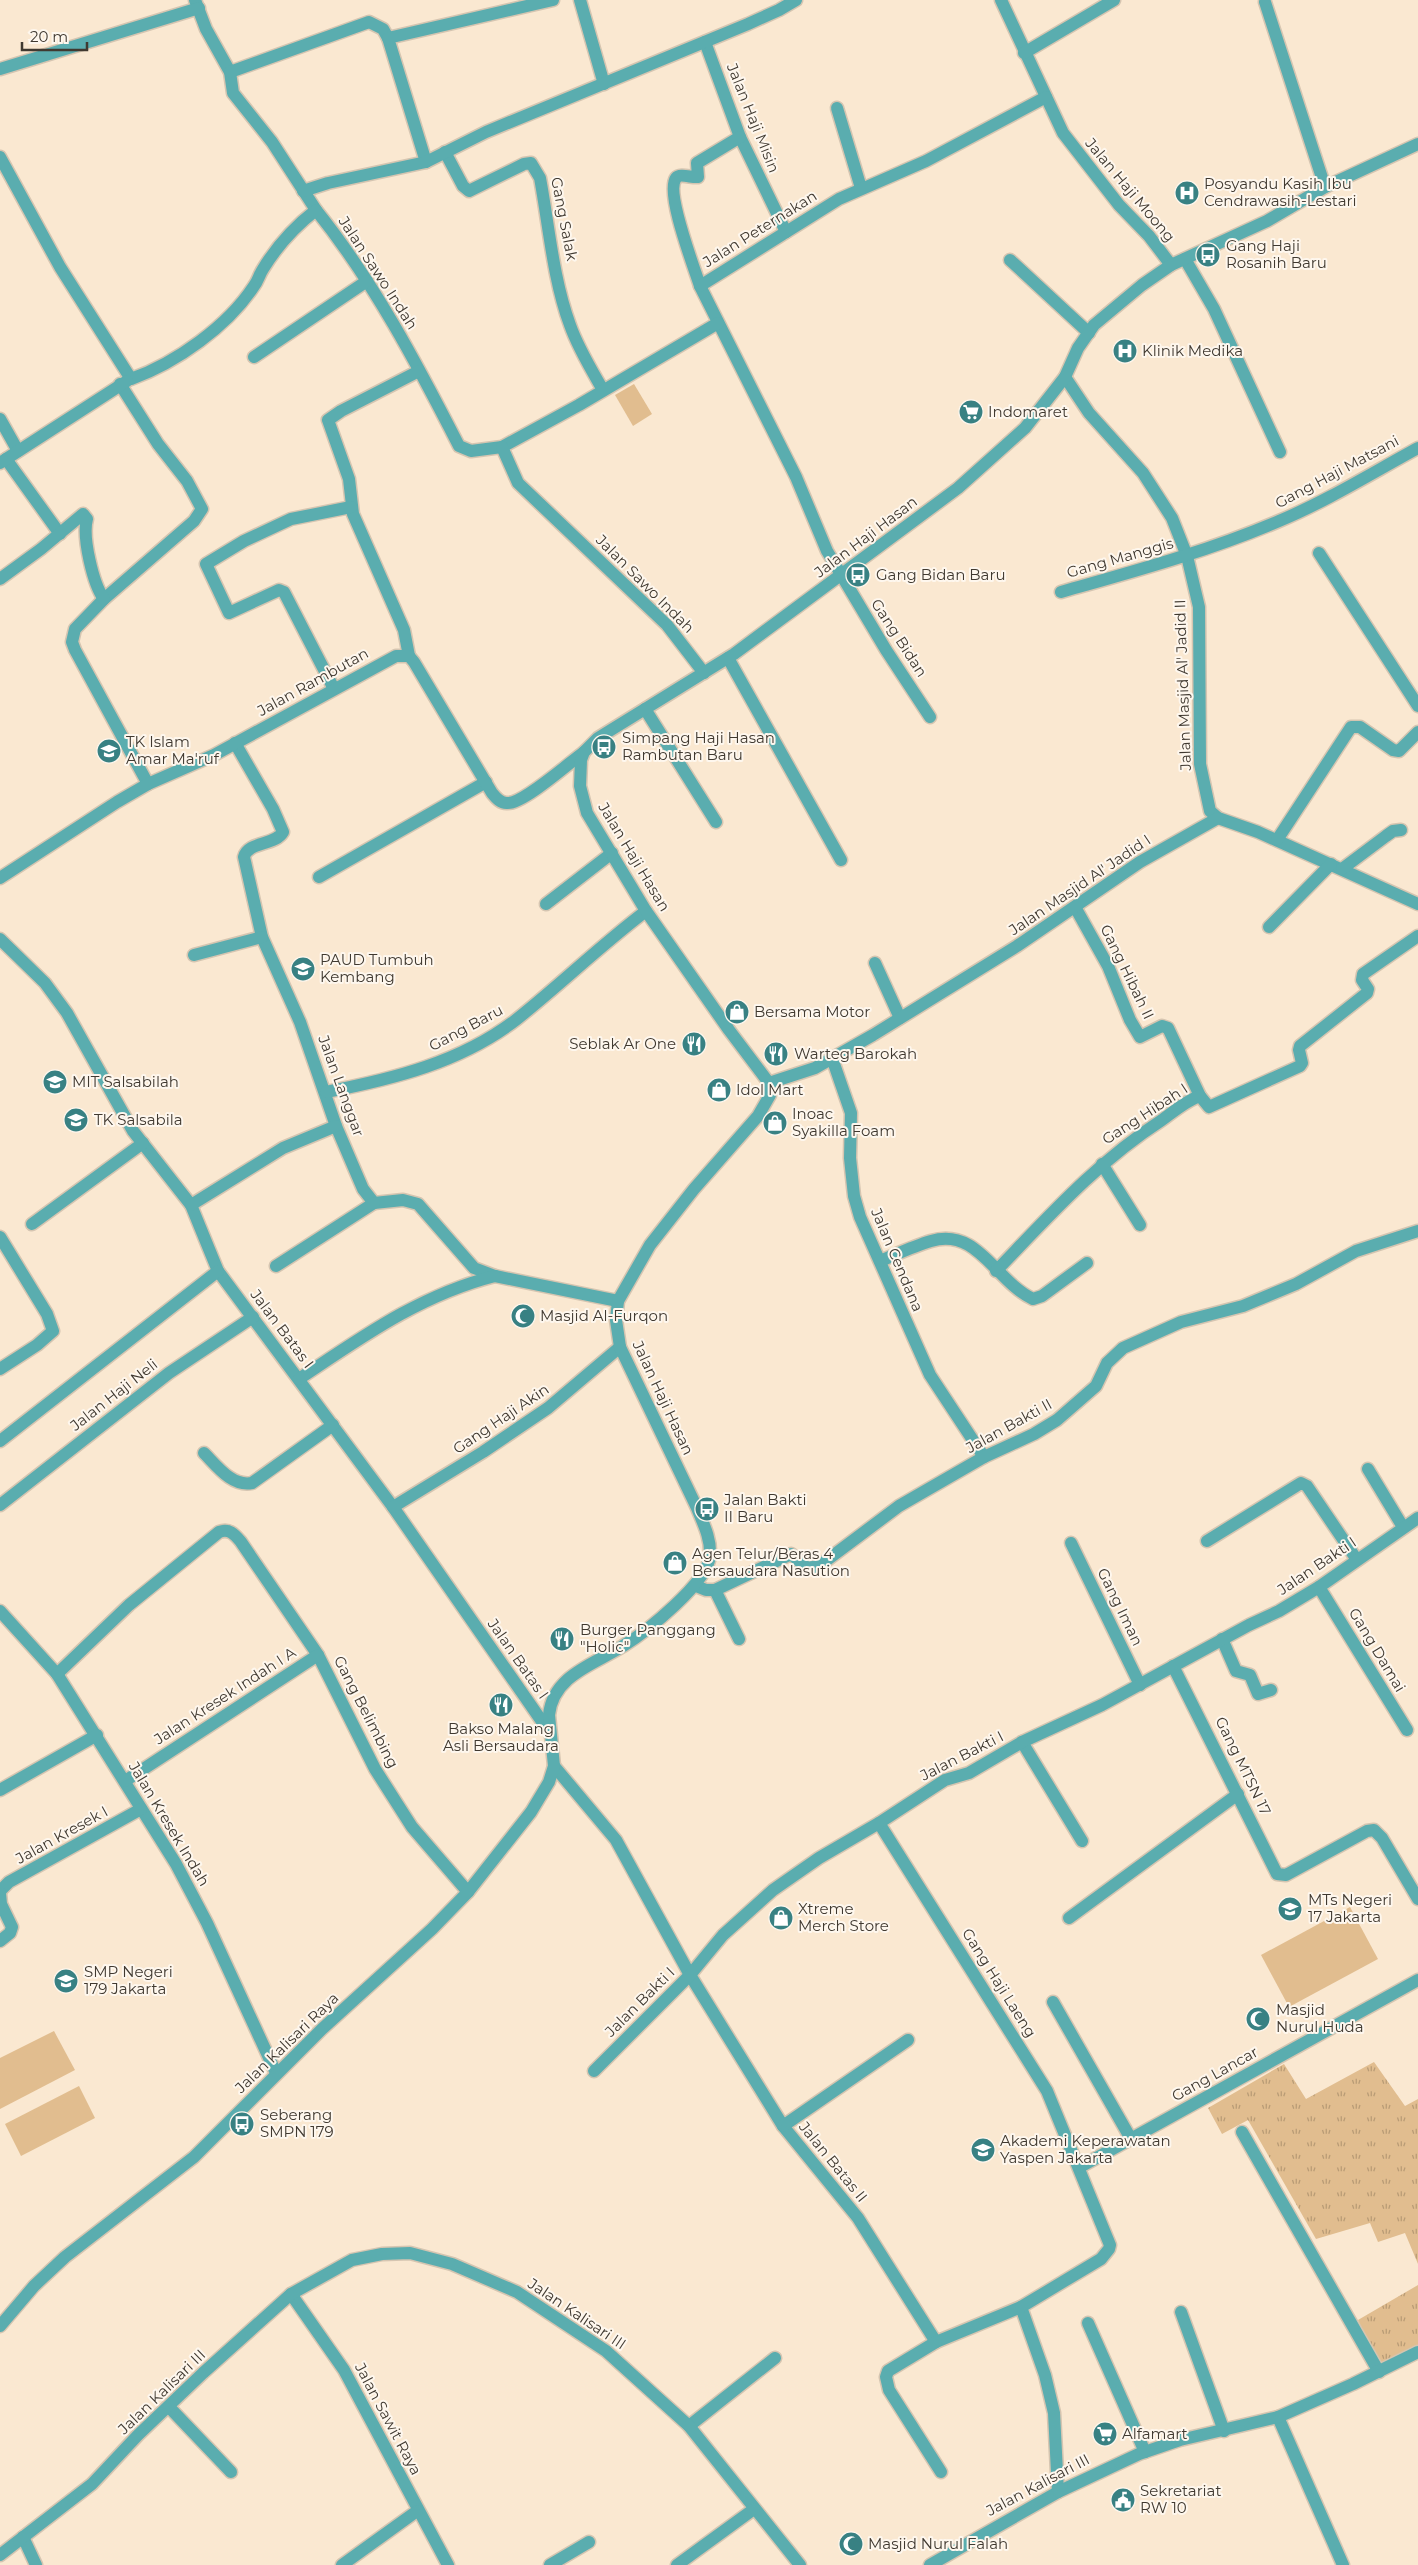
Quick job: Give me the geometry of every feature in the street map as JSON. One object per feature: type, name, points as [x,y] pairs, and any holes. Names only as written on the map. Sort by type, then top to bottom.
[{"type":"street","points":[[388,38],[553,0]]},
{"type":"street","points":[[580,0],[604,84]]},
{"type":"street","points":[[303,191],[328,183],[426,162],[486,132],[705,42],[780,10],[796,0]]},
{"type":"street","name":"Jalan Haji Moong","points":[[1001,0],[1024,53],[1063,133],[1119,205],[1150,236],[1171,265]]},
{"type":"street","points":[[1024,53],[1114,0]]},
{"type":"street","points":[[1265,2],[1325,186]]},
{"type":"street","points":[[0,69],[197,4],[206,29],[230,72],[233,93],[272,142],[316,210]]},
{"type":"street","points":[[230,72],[369,22],[383,29],[388,38],[426,162]]},
{"type":"street","name":"Jalan Haji Misin","points":[[705,42],[740,137],[786,232]]},
{"type":"street","name":"Jalan Peternakan","points":[[840,576],[827,551],[796,477],[700,286],[861,188],[926,161],[1046,97]]},
{"type":"street","points":[[837,108],[861,188]]},
{"type":"street","points":[[700,286],[677,213],[672,188],[678,176],[699,176],[697,163],[740,137]]},
{"type":"street","name":"Jalan Haji Hasan","points":[[553,1751],[549,1707],[564,1683],[591,1662],[624,1646],[696,1586],[710,1560],[708,1533],[620,1347],[616,1320],[618,1301],[650,1245],[694,1190],[758,1116],[770,1095],[769,1083],[724,1023],[646,911],[588,813],[582,798],[580,773],[584,752],[598,738],[728,658],[958,488],[1025,428],[1064,377],[1089,333],[1114,306],[1171,265],[1267,221],[1325,186],[1418,144]]},
{"type":"street","name":"Gang Salak","points":[[445,152],[463,186],[469,191],[524,164],[531,163],[536,168],[540,178],[562,298],[570,326],[582,354],[603,390]]},
{"type":"street","points":[[0,156],[60,267],[126,382],[158,444],[187,481],[202,509],[194,521],[104,599],[75,629],[72,642],[148,784]]},
{"type":"street","name":"Jalan Sawo Indah","points":[[3,461],[126,382],[156,369],[220,327],[255,286],[262,271],[283,239],[316,210],[339,239],[402,337],[459,446],[471,451],[502,447],[518,483],[668,625],[704,673]]},
{"type":"street","points":[[1185,259],[1214,309],[1280,452]]},
{"type":"street","points":[[1010,260],[1089,333]]},
{"type":"street","points":[[254,357],[367,281]]},
{"type":"street","points":[[502,447],[718,323]]},
{"type":"street","points":[[419,372],[328,419],[349,479],[351,507],[358,529],[404,630],[409,656],[497,799],[508,803],[514,802],[534,791],[584,752]]},
{"type":"street","name":"Jalan Masjid Al' Jadid II","points":[[1064,377],[1089,413],[1143,473],[1172,518],[1187,556],[1198,607],[1200,764],[1210,811],[1218,818]]},
{"type":"street","points":[[0,418],[18,451]]},
{"type":"street","name":"Gang Haji Matsani","points":[[1187,556],[1278,522],[1319,503],[1418,448]]},
{"type":"street","points":[[3,461],[60,534]]},
{"type":"street","points":[[334,690],[284,592],[279,590],[229,613],[206,564],[244,541],[290,519],[351,507]]},
{"type":"street","points":[[0,579],[82,515],[87,516],[84,531],[93,579],[104,599]]},
{"type":"street","points":[[1319,553],[1418,706]]},
{"type":"street","name":"Gang Manggis","points":[[1061,592],[1187,556]]},
{"type":"street","name":"Gang Bidan","points":[[840,576],[930,717]]},
{"type":"street","name":"Jalan Rambutan","points":[[0,878],[93,816],[148,784],[235,743],[385,661],[396,656],[409,656]]},
{"type":"street","points":[[728,658],[840,860]]},
{"type":"street","points":[[644,709],[716,822]]},
{"type":"street","points":[[1277,840],[1351,727],[1360,726],[1393,750],[1399,751],[1418,732]]},
{"type":"street","name":"Jalan Langgar","points":[[235,743],[273,808],[283,832],[276,839],[249,849],[244,857],[262,937],[300,1022],[326,1092],[336,1126],[363,1189],[374,1203]]},
{"type":"street","points":[[319,877],[486,782]]},
{"type":"street","points":[[1218,818],[1277,840],[1418,904]]},
{"type":"street","name":"Jalan Masjid Al' Jadid I","points":[[769,1083],[815,1068],[900,1018],[1018,946],[1140,862],[1218,818]]},
{"type":"street","points":[[1270,927],[1336,867],[1393,831],[1401,830]]},
{"type":"street","points":[[546,904],[612,853]]},
{"type":"street","name":"Gang Hibah II","points":[[1076,907],[1108,966],[1130,1020],[1140,1037],[1162,1026],[1168,1028],[1200,1096]]},
{"type":"street","name":"Gang Baru","points":[[326,1092],[379,1082],[418,1070],[479,1043],[516,1020],[646,911]]},
{"type":"street","name":"Gang Hibah I","points":[[996,1271],[1073,1190],[1132,1139],[1200,1096],[1207,1105],[1212,1106],[1299,1067],[1302,1063],[1300,1046],[1367,993],[1368,989],[1362,980],[1363,974],[1418,936]]},
{"type":"street","points":[[194,955],[262,937]]},
{"type":"street","name":"Jalan Batas I","points":[[0,939],[45,983],[67,1013],[96,1067],[143,1143],[191,1205],[218,1271],[393,1507],[551,1735]]},
{"type":"street","points":[[875,963],[900,1018]]},
{"type":"street","name":"Jalan Cendana","points":[[832,1058],[851,1112],[850,1158],[854,1196],[866,1234],[880,1261],[899,1310],[930,1376],[984,1457]]},
{"type":"street","points":[[191,1205],[283,1148],[336,1126]]},
{"type":"street","points":[[32,1224],[143,1143]]},
{"type":"street","points":[[1102,1164],[1140,1225]]},
{"type":"street","points":[[276,1266],[374,1203],[403,1200],[418,1204],[474,1268],[494,1276],[618,1301]]},
{"type":"street","name":"Jalan Bakti II","points":[[715,1590],[733,1583],[785,1555],[796,1556],[807,1568],[819,1566],[899,1506],[984,1457],[1034,1434],[1075,1406],[1096,1386],[1107,1362],[1123,1348],[1181,1322],[1243,1306],[1296,1284],[1356,1251],[1418,1231]]},
{"type":"street","points":[[0,1237],[47,1314],[53,1331],[37,1345],[0,1370]]},
{"type":"street","points":[[880,1261],[932,1241],[960,1239],[973,1246],[996,1271],[1024,1295],[1033,1299],[1042,1296],[1087,1263]]},
{"type":"street","points":[[0,1441],[218,1271]]},
{"type":"street","points":[[299,1379],[369,1332],[419,1303],[472,1282],[494,1276]]},
{"type":"street","name":"Jalan Haji Neli","points":[[0,1505],[169,1373],[253,1317]]},
{"type":"street","name":"Gang Haji Akin","points":[[393,1507],[483,1452],[548,1408],[620,1347]]},
{"type":"street","points":[[204,1453],[223,1473],[244,1484],[252,1483],[332,1425]]},
{"type":"street","points":[[1368,1469],[1403,1527]]},
{"type":"street","points":[[1207,1540],[1301,1483],[1307,1486],[1358,1560]]},
{"type":"street","name":"Jalan Bakti I","points":[[594,2071],[690,1976],[723,1936],[773,1890],[819,1858],[879,1823],[945,1780],[969,1773],[1022,1742],[1140,1685],[1279,1611],[1319,1587],[1418,1518]]},
{"type":"street","name":"Gang Belimbing","points":[[57,1674],[129,1605],[219,1532],[225,1530],[231,1532],[241,1542],[318,1655],[375,1769],[412,1828],[468,1892]]},
{"type":"street","name":"Gang Iman","points":[[1070,1543],[1140,1685]]},
{"type":"street","points":[[696,1586],[706,1590],[715,1590],[738,1639]]},
{"type":"street","name":"Gang Damai","points":[[1319,1587],[1407,1730]]},
{"type":"street","name":"Jalan Kresek Indah","points":[[0,1611],[57,1674],[176,1864],[207,1923],[276,2073]]},
{"type":"street","points":[[1222,1640],[1236,1670],[1250,1675],[1258,1694],[1264,1694],[1271,1690]]},
{"type":"street","name":"Jalan Kresek Indah I A","points":[[125,1781],[318,1655]]},
{"type":"street","name":"Gang MTSN 17","points":[[1173,1666],[1238,1794],[1273,1870],[1277,1874],[1286,1875],[1367,1831],[1374,1830],[1382,1838],[1418,1899]]},
{"type":"street","points":[[0,1790],[96,1735]]},
{"type":"street","points":[[1022,1742],[1082,1841]]},
{"type":"street","name":"Jalan Kalisari Raya","points":[[1,2320],[65,2257],[194,2157],[276,2073],[432,1929],[468,1892],[543,1794],[554,1766],[553,1751]]},
{"type":"street","name":"Jalan Batas II","points":[[554,1766],[616,1840],[690,1976],[783,2126],[858,2218],[936,2342]]},
{"type":"street","points":[[1069,1918],[1238,1794]]},
{"type":"street","name":"Jalan Kresek I","points":[[0,1941],[6,1937],[12,1927],[2,1904],[0,1892],[9,1882],[141,1810]]},
{"type":"street","name":"Gang Haji Laeng","points":[[879,1823],[1047,2091],[1080,2167],[1110,2245],[1101,2259],[1021,2307]]},
{"type":"street","name":"Gang Lancar","points":[[1080,2167],[1418,1980]]},
{"type":"street","points":[[1054,2002],[1131,2139]]},
{"type":"street","points":[[783,2126],[908,2040]]},
{"type":"street","points":[[1242,2132],[1379,2372]]},
{"type":"street","name":"Jalan Kalisari III","points":[[0,2555],[92,2484],[168,2407],[291,2294],[352,2260],[397,2253],[410,2253],[437,2258],[517,2292],[550,2312],[633,2373],[690,2426],[800,2565]]},
{"type":"street","name":"Jalan Sawit Raya","points":[[291,2294],[344,2370],[448,2565]]},
{"type":"street","points":[[941,2472],[889,2390],[886,2377],[888,2371],[936,2342],[1021,2307],[1044,2375],[1054,2412],[1058,2492]]},
{"type":"street","points":[[1181,2312],[1224,2431]]},
{"type":"street","points":[[1088,2323],[1145,2452]]},
{"type":"street","name":"Jalan Kalisari III","points":[[930,2565],[1058,2492],[1145,2452],[1180,2440],[1278,2417],[1379,2372],[1418,2352]]},
{"type":"street","points":[[690,2426],[775,2358]]},
{"type":"street","points":[[168,2407],[231,2472]]},
{"type":"street","points":[[1278,2417],[1343,2565]]},
{"type":"street","points":[[677,2565],[754,2509]]},
{"type":"street","points":[[342,2565],[418,2511]]},
{"type":"street","points":[[23,2536],[36,2565]]},
{"type":"street","points":[[550,2565],[589,2542]]},
{"type":"green space","points":[[634,384],[652,414],[633,426],[615,395]]},
{"type":"green space","points":[[1350,1907],[1378,1959],[1289,2007],[1261,1955]]},
{"type":"green space","points":[[54,2031],[75,2070],[0,2109],[0,2058]]},
{"type":"green space","points":[[1374,2062],[1405,2106],[1418,2099],[1418,2264],[1405,2233],[1378,2242],[1370,2223],[1316,2239],[1248,2120],[1222,2134],[1208,2108],[1284,2064],[1306,2099]]},
{"type":"green space","points":[[79,2086],[95,2118],[21,2156],[5,2124]]},
{"type":"green space","points":[[1418,2285],[1418,2357],[1379,2377],[1358,2320]]},
{"type":"place","name":"Posyandu Kasih Ibu Cendrawasih-Lestari","points":[[1187,193]]},
{"type":"place","name":"Gang Haji Rosanih Baru","points":[[1208,255]]},
{"type":"place","name":"Klinik Medika","points":[[1125,351]]},
{"type":"place","name":"Indomaret","points":[[971,412]]},
{"type":"place","name":"Gang Bidan Baru","points":[[858,575]]},
{"type":"place","name":"Simpang Haji Hasan Rambutan Baru","points":[[604,747]]},
{"type":"place","name":"TK Islam Amar Ma'ruf","points":[[109,751]]},
{"type":"place","name":"PAUD Tumbuh Kembang","points":[[303,969]]},
{"type":"place","name":"Bersama Motor","points":[[737,1012]]},
{"type":"place","name":"Seblak Ar One","points":[[694,1044]]},
{"type":"place","name":"Warteg Barokah","points":[[776,1054]]},
{"type":"place","name":"MIT Salsabilah","points":[[55,1082]]},
{"type":"place","name":"Idol Mart","points":[[719,1090]]},
{"type":"place","name":"TK Salsabila","points":[[76,1120]]},
{"type":"place","name":"Inoac Syakilla Foam","points":[[775,1123]]},
{"type":"place","name":"Masjid Al-Furqon","points":[[523,1316]]},
{"type":"place","name":"Jalan Bakti II Baru","points":[[707,1509]]},
{"type":"place","name":"Agen Telur/Beras 4 Bersaudara Nasution","points":[[675,1563]]},
{"type":"place","name":"Burger Panggang \"Holic\"","points":[[562,1639]]},
{"type":"place","name":"Bakso Malang Asli Bersaudara","points":[[501,1705]]},
{"type":"place","name":"MTs Negeri 17 Jakarta","points":[[1290,1909]]},
{"type":"place","name":"Xtreme Merch Store","points":[[781,1918]]},
{"type":"place","name":"SMP Negeri 179 Jakarta","points":[[66,1981]]},
{"type":"place","name":"Masjid Nurul Huda","points":[[1258,2019]]},
{"type":"place","name":"Seberang SMPN 179","points":[[242,2124]]},
{"type":"place","name":"Akademi Keperawatan Yaspen Jakarta","points":[[983,2150]]},
{"type":"place","name":"Alfamart","points":[[1105,2434]]},
{"type":"place","name":"Sekretariat RW 10","points":[[1123,2500]]},
{"type":"place","name":"Masjid Nurul Falah","points":[[851,2544]]}]
